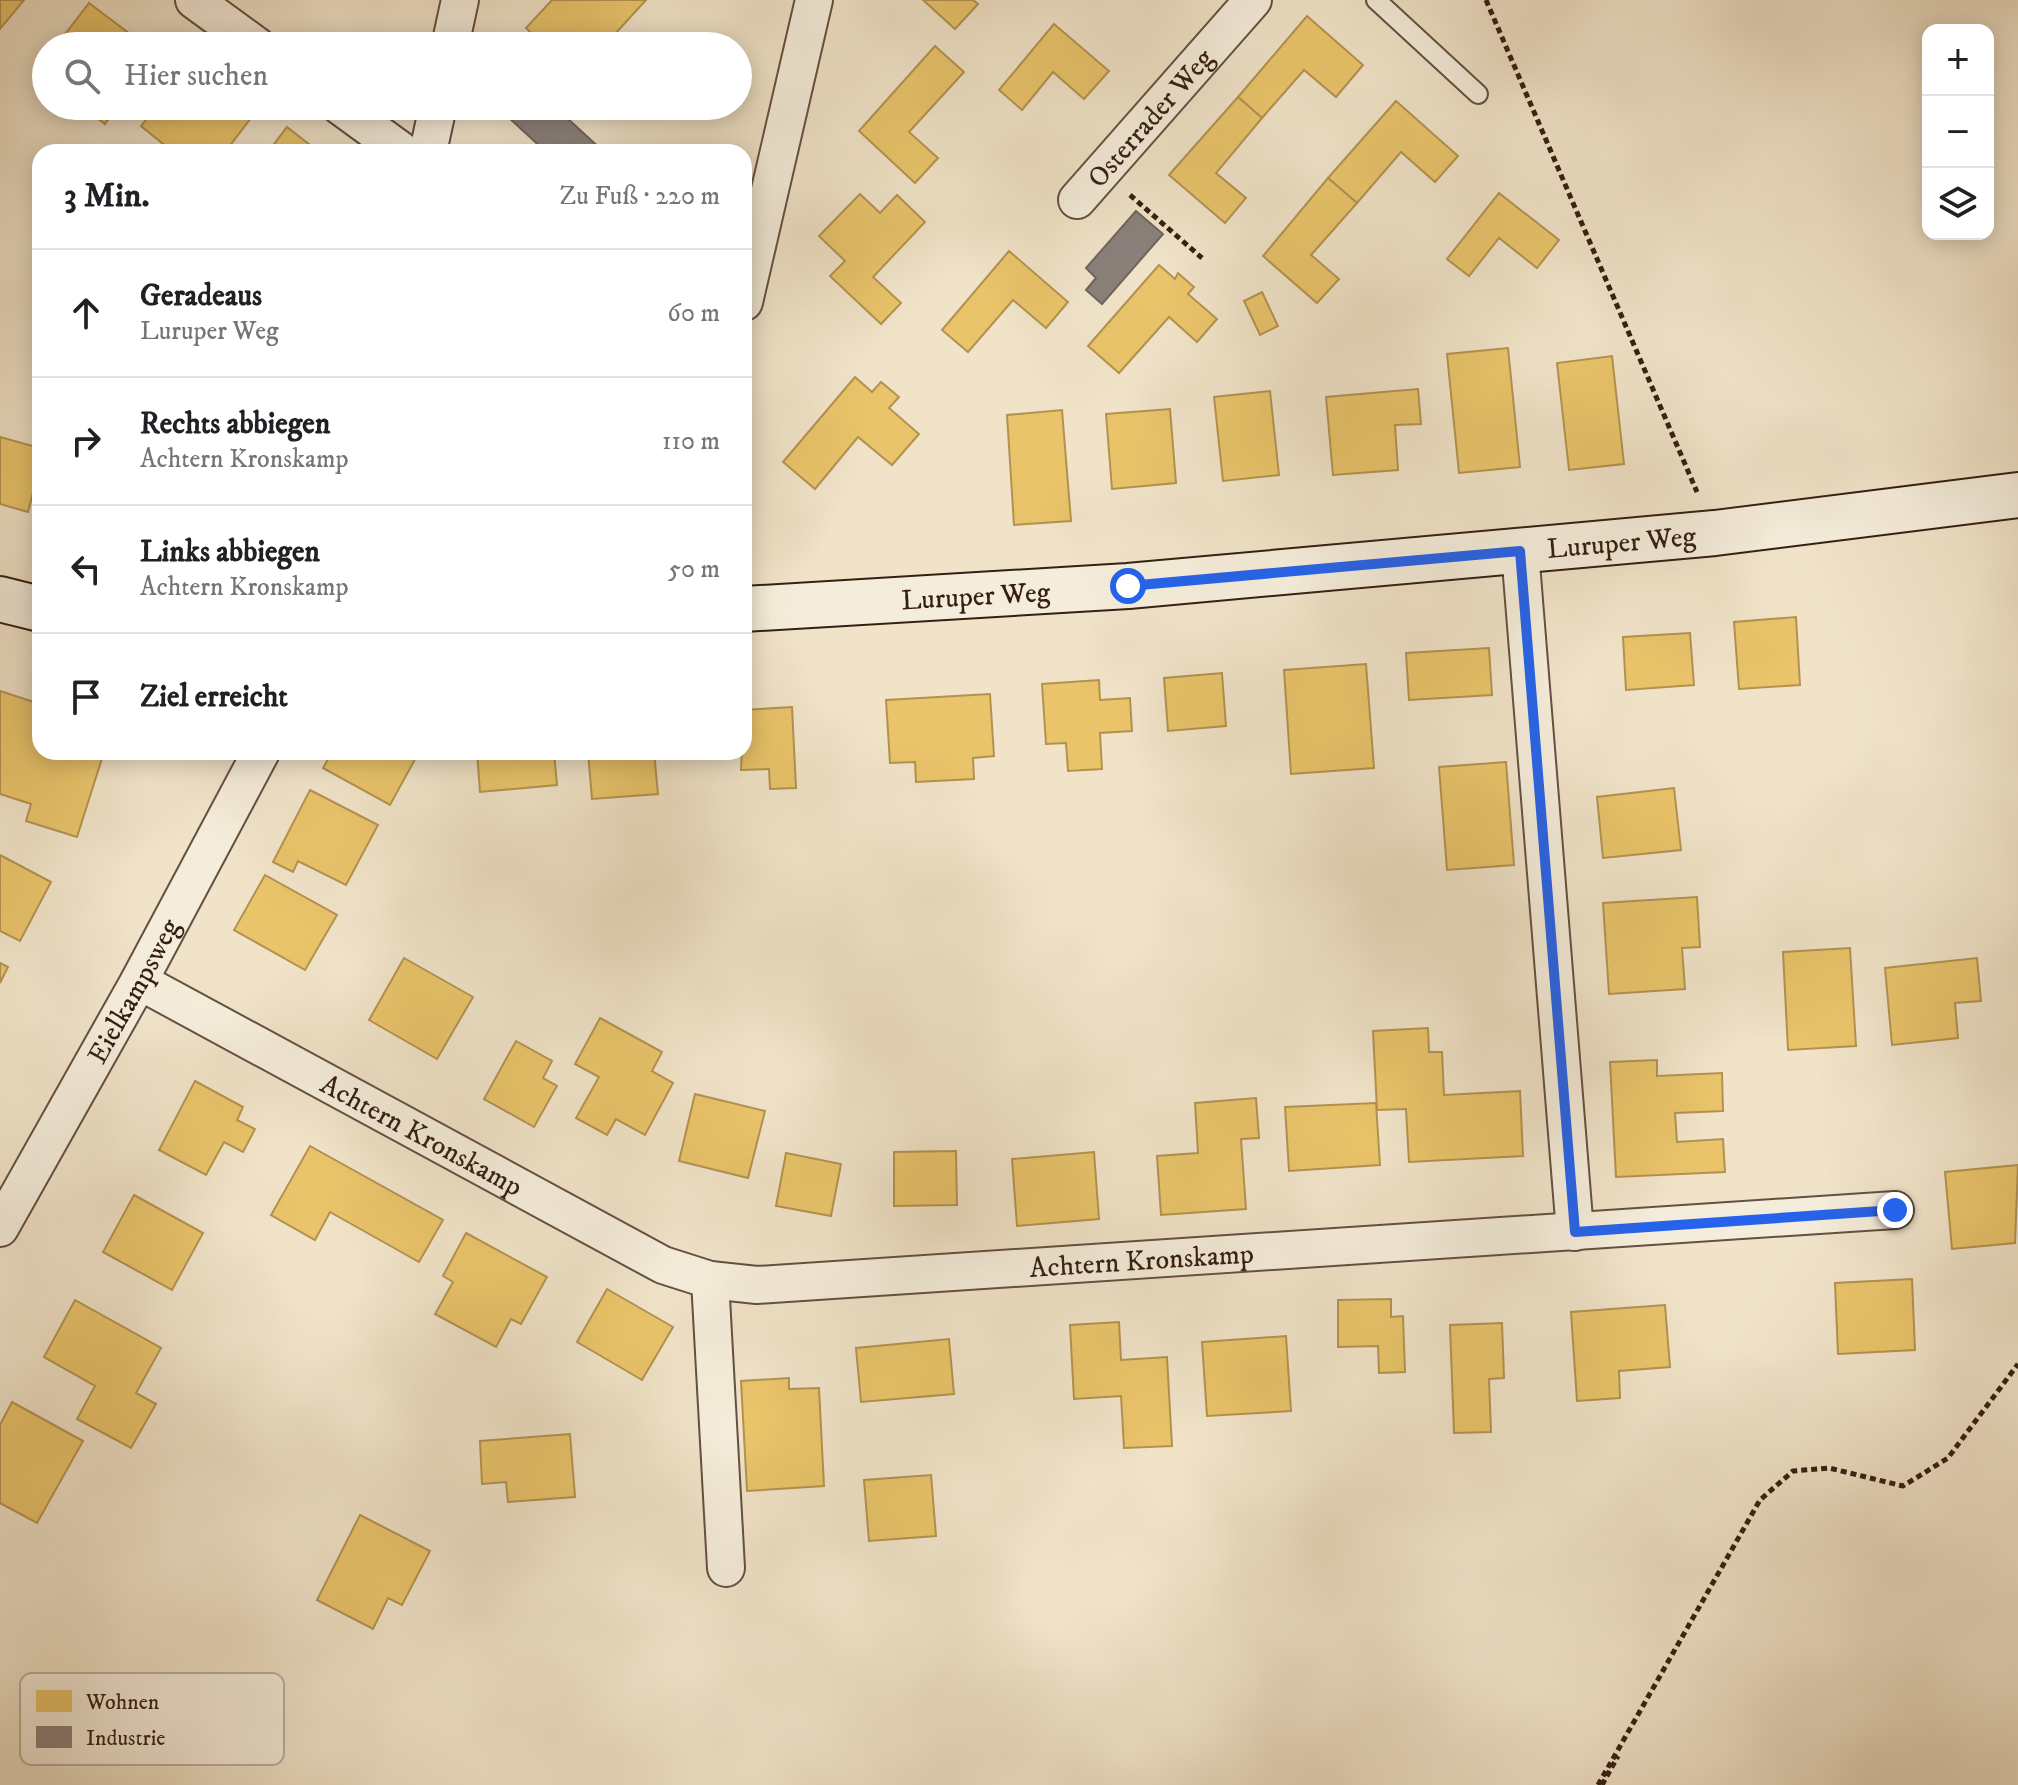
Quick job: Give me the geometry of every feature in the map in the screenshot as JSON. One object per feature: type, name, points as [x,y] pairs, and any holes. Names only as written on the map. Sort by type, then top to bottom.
[{"type":"street","points":[[194,0],[238,32]]},
{"type":"street","points":[[453,32],[460,0]]},
{"type":"street","points":[[752,267],[814,0]]},
{"type":"street","name":"Osterrader Weg","points":[[1077,200],[1253,0]]},
{"type":"street","points":[[359,120],[392,144]]},
{"type":"street","points":[[430,144],[435,120]]},
{"type":"street","name":"Luruper Weg","points":[[752,609],[1128,586],[1520,551],[1715,533],[2018,495]]},
{"type":"street","points":[[1520,551],[1575,1232]]},
{"type":"street","points":[[0,599],[32,607]]},
{"type":"street","name":"Eielkampsweg","points":[[0,1228],[139,981],[257,760]]},
{"type":"street","name":"Achtern Kronskamp","points":[[139,981],[663,1265],[710,1280],[757,1285],[1895,1210]]},
{"type":"street","points":[[710,1280],[726,1568]]},
{"type":"lane","points":[[1376,0],[1478,94]]},
{"type":"path","points":[[1486,0],[1715,533]]},
{"type":"path","points":[[1102,171],[1202,258]]},
{"type":"path","points":[[1600,1785],[1760,1500],[1793,1471],[1829,1468],[1903,1486],[1948,1458],[2018,1364]]},
{"type":"building: Wohnen","points":[[0,0],[24,0],[0,29]]},
{"type":"building: Wohnen","points":[[552,0],[646,0],[617,32],[530,32],[526,28]]},
{"type":"building: Wohnen","points":[[923,0],[973,0],[978,4],[955,29]]},
{"type":"building: Wohnen","points":[[89,3],[127,32],[67,32]]},
{"type":"building: Wohnen","points":[[1307,16],[1363,65],[1336,97],[1304,70],[1262,118],[1238,97]]},
{"type":"building: Wohnen","points":[[1054,24],[1109,71],[1084,99],[1053,72],[1022,110],[999,90]]},
{"type":"building: Wohnen","points":[[935,46],[964,72],[909,132],[938,158],[915,183],[859,131]]},
{"type":"building: Wohnen","points":[[1238,97],[1262,118],[1216,173],[1246,198],[1225,223],[1169,175]]},
{"type":"building: Wohnen","points":[[1396,101],[1458,156],[1435,182],[1401,152],[1357,203],[1328,178]]},
{"type":"building: Wohnen","points":[[146,120],[249,120],[231,144],[163,144],[141,126]]},
{"type":"building: Wohnen","points":[[287,127],[309,144],[274,144]]},
{"type":"building: Wohnen","points":[[1328,178],[1357,203],[1311,255],[1339,279],[1317,303],[1263,256]]},
{"type":"building: Wohnen","points":[[1499,193],[1559,240],[1537,268],[1499,238],[1469,276],[1447,259]]},
{"type":"building: Wohnen","points":[[860,194],[880,213],[897,195],[925,222],[873,277],[901,303],[881,324],[830,276],[845,261],[819,236]]},
{"type":"building: Wohnen","points":[[1009,251],[1068,302],[1046,328],[1013,300],[968,352],[942,330]]},
{"type":"building: Wohnen","points":[[1159,265],[1175,279],[1178,273],[1194,287],[1188,294],[1217,319],[1197,342],[1169,317],[1119,373],[1088,346]]},
{"type":"building: Wohnen","points":[[1262,292],[1278,326],[1260,335],[1244,301]]},
{"type":"building: Wohnen","points":[[1508,348],[1520,467],[1459,473],[1447,354]]},
{"type":"building: Wohnen","points":[[1612,356],[1624,464],[1569,470],[1557,363]]},
{"type":"building: Wohnen","points":[[855,377],[872,392],[881,382],[899,397],[889,408],[919,434],[892,465],[858,437],[815,489],[783,462]]},
{"type":"building: Wohnen","points":[[1418,389],[1421,424],[1395,425],[1398,470],[1333,475],[1326,397]]},
{"type":"building: Wohnen","points":[[1270,391],[1279,475],[1223,481],[1214,397]]},
{"type":"building: Wohnen","points":[[1170,409],[1176,483],[1112,489],[1106,414]]},
{"type":"building: Wohnen","points":[[1062,410],[1071,521],[1014,525],[1007,415]]},
{"type":"building: Wohnen","points":[[0,437],[32,446],[32,497],[28,512],[0,504]]},
{"type":"building: Wohnen","points":[[1796,617],[1800,685],[1739,689],[1734,622]]},
{"type":"building: Wohnen","points":[[1690,633],[1694,685],[1626,690],[1623,637]]},
{"type":"building: Wohnen","points":[[1489,648],[1492,695],[1409,700],[1406,653]]},
{"type":"building: Wohnen","points":[[1366,664],[1374,768],[1291,774],[1284,670]]},
{"type":"building: Wohnen","points":[[1222,673],[1226,726],[1168,731],[1164,678]]},
{"type":"building: Wohnen","points":[[1099,680],[1100,700],[1130,698],[1132,731],[1100,733],[1102,769],[1068,771],[1066,743],[1046,744],[1042,684]]},
{"type":"building: Wohnen","points":[[0,691],[32,701],[32,760],[101,760],[77,837],[26,821],[31,804],[0,794]]},
{"type":"building: Wohnen","points":[[990,694],[994,756],[973,758],[974,779],[916,782],[915,762],[890,763],[886,700]]},
{"type":"building: Wohnen","points":[[792,707],[796,788],[770,789],[769,769],[741,770],[742,760],[752,760],[752,710]]},
{"type":"building: Wohnen","points":[[328,760],[415,760],[390,805],[323,768]]},
{"type":"building: Wohnen","points":[[478,760],[555,760],[557,785],[480,792]]},
{"type":"building: Wohnen","points":[[589,760],[655,760],[658,794],[592,799]]},
{"type":"building: Wohnen","points":[[1506,762],[1514,865],[1447,870],[1439,767]]},
{"type":"building: Wohnen","points":[[1674,788],[1681,850],[1603,858],[1597,797]]},
{"type":"building: Wohnen","points":[[310,790],[378,825],[346,885],[298,861],[293,872],[273,862]]},
{"type":"building: Wohnen","points":[[0,855],[51,882],[20,941],[0,931]]},
{"type":"building: Wohnen","points":[[265,875],[337,915],[305,970],[234,930]]},
{"type":"building: Wohnen","points":[[1697,897],[1700,947],[1682,948],[1685,989],[1609,994],[1603,903]]},
{"type":"building: Wohnen","points":[[1850,948],[1856,1046],[1788,1050],[1783,952]]},
{"type":"building: Wohnen","points":[[404,958],[473,997],[437,1059],[369,1020]]},
{"type":"building: Wohnen","points":[[1977,958],[1981,1001],[1955,1003],[1958,1038],[1892,1045],[1885,968]]},
{"type":"building: Wohnen","points":[[0,963],[8,967],[0,983]]},
{"type":"building: Wohnen","points":[[600,1018],[662,1052],[652,1071],[673,1083],[645,1135],[616,1119],[607,1135],[576,1118],[599,1077],[575,1064]]},
{"type":"building: Wohnen","points":[[1428,1028],[1429,1052],[1442,1052],[1444,1095],[1520,1091],[1523,1156],[1409,1162],[1406,1109],[1377,1110],[1373,1031]]},
{"type":"building: Wohnen","points":[[516,1041],[552,1061],[543,1078],[557,1086],[534,1127],[484,1099]]},
{"type":"building: Wohnen","points":[[1657,1060],[1657,1076],[1722,1073],[1723,1111],[1675,1113],[1677,1142],[1723,1139],[1725,1172],[1616,1177],[1610,1062]]},
{"type":"building: Wohnen","points":[[195,1081],[243,1107],[237,1120],[255,1129],[243,1152],[224,1142],[206,1175],[159,1150]]},
{"type":"building: Wohnen","points":[[695,1094],[765,1111],[748,1178],[679,1161]]},
{"type":"building: Wohnen","points":[[1256,1098],[1259,1138],[1241,1139],[1246,1209],[1161,1215],[1157,1156],[1198,1153],[1195,1103]]},
{"type":"building: Wohnen","points":[[1376,1103],[1380,1165],[1289,1171],[1285,1107]]},
{"type":"building: Wohnen","points":[[310,1146],[443,1220],[419,1262],[330,1212],[315,1240],[271,1215]]},
{"type":"building: Wohnen","points":[[956,1151],[957,1205],[894,1206],[894,1152]]},
{"type":"building: Wohnen","points":[[1094,1152],[1099,1219],[1017,1226],[1012,1159]]},
{"type":"building: Wohnen","points":[[786,1153],[841,1164],[831,1216],[776,1206]]},
{"type":"building: Wohnen","points":[[2018,1165],[2015,1243],[1952,1249],[1945,1172]]},
{"type":"building: Wohnen","points":[[134,1195],[203,1233],[172,1290],[103,1252]]},
{"type":"building: Wohnen","points":[[466,1233],[547,1277],[521,1324],[511,1319],[496,1347],[435,1314],[453,1282],[443,1276]]},
{"type":"building: Wohnen","points":[[1912,1279],[1915,1350],[1838,1354],[1835,1283]]},
{"type":"building: Wohnen","points":[[607,1289],[673,1327],[642,1380],[577,1342]]},
{"type":"building: Wohnen","points":[[1391,1299],[1391,1317],[1403,1316],[1405,1372],[1379,1373],[1378,1346],[1338,1347],[1338,1300]]},
{"type":"building: Wohnen","points":[[75,1300],[161,1348],[136,1393],[156,1404],[131,1448],[77,1419],[95,1386],[44,1357]]},
{"type":"building: Wohnen","points":[[1665,1305],[1670,1367],[1619,1371],[1620,1398],[1577,1401],[1571,1312]]},
{"type":"building: Wohnen","points":[[1119,1322],[1121,1360],[1167,1357],[1172,1446],[1124,1448],[1121,1396],[1074,1399],[1070,1325]]},
{"type":"building: Wohnen","points":[[1502,1323],[1504,1378],[1489,1379],[1491,1432],[1454,1433],[1450,1325]]},
{"type":"building: Wohnen","points":[[1286,1336],[1291,1411],[1207,1416],[1202,1342]]},
{"type":"building: Wohnen","points":[[949,1339],[954,1394],[861,1402],[856,1348]]},
{"type":"building: Wohnen","points":[[789,1378],[789,1389],[819,1388],[824,1486],[747,1491],[741,1381]]},
{"type":"building: Wohnen","points":[[12,1402],[83,1441],[37,1523],[0,1503],[0,1425]]},
{"type":"building: Wohnen","points":[[570,1434],[575,1497],[508,1502],[506,1482],[482,1484],[480,1441]]},
{"type":"building: Wohnen","points":[[931,1475],[936,1536],[869,1541],[864,1480]]},
{"type":"building: Wohnen","points":[[360,1515],[430,1551],[402,1605],[388,1598],[373,1629],[317,1600]]},
{"type":"building: Industrie","points":[[511,120],[569,120],[595,144],[537,144]]},
{"type":"building: Industrie","points":[[1136,211],[1163,234],[1102,304],[1086,290],[1096,278],[1086,268]]},
{"type":"route","points":[[1128,586],[1520,551],[1575,1232],[1895,1210]]}]
